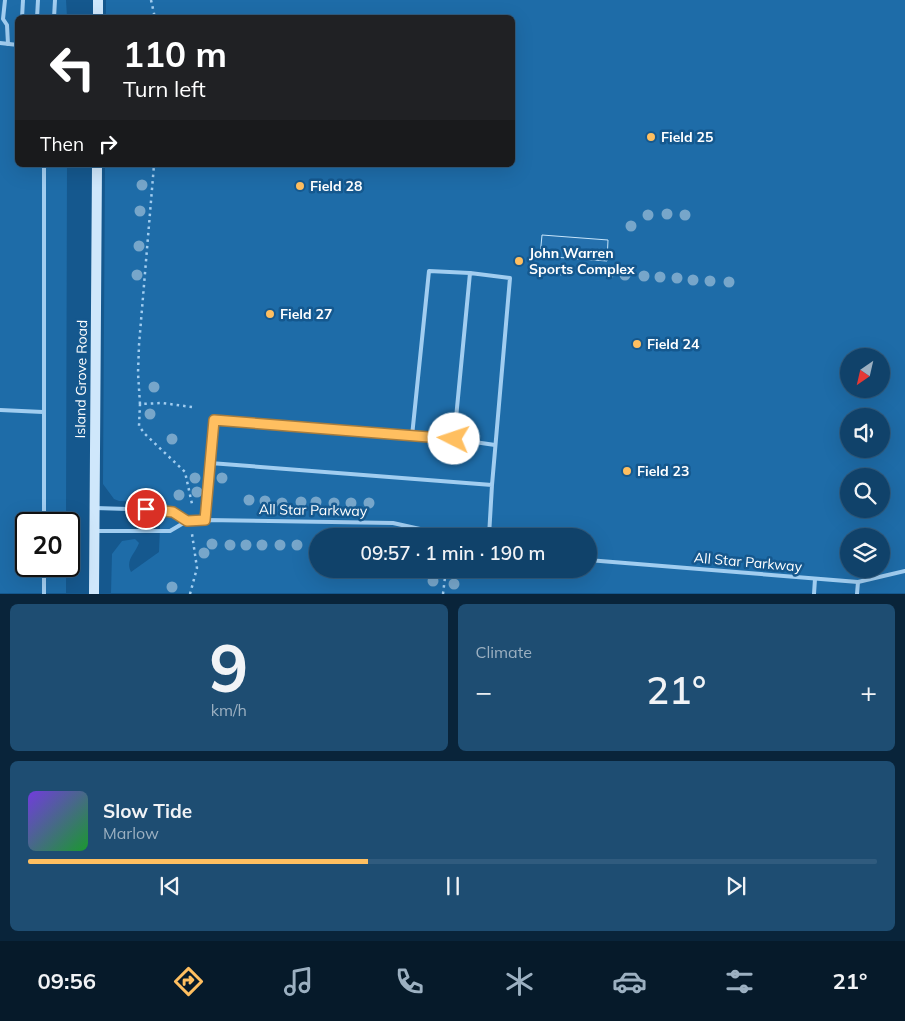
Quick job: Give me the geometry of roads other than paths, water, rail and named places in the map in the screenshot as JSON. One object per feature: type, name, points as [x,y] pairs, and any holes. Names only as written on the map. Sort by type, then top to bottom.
[{"type":"street","points":[[98,0],[98,15]]},
{"type":"street","name":"Island Grove Road","points":[[94,594],[93,508],[97,167]]},
{"type":"lane","points":[[5,0],[4,19],[8,25],[8,44]]},
{"type":"lane","points":[[22,15],[23,0]]},
{"type":"lane","points":[[37,15],[38,0]]},
{"type":"lane","points":[[54,15],[55,0]]},
{"type":"lane","points":[[0,43],[15,45]]},
{"type":"lane","points":[[44,167],[44,512]]},
{"type":"lane","points":[[412,436],[429,271],[470,273],[510,278],[489,528]]},
{"type":"lane","points":[[454,439],[470,273]]},
{"type":"lane","points":[[0,410],[43,412]]},
{"type":"lane","points":[[205,520],[214,420],[454,439],[495,445]]},
{"type":"lane","points":[[210,462],[492,485]]},
{"type":"lane","name":"All Star Parkway","points":[[93,508],[161,510],[173,512],[187,521]]},
{"type":"lane","name":"All Star Parkway","points":[[94,530],[170,531],[187,521],[205,520],[393,523],[416,528]]},
{"type":"lane","name":"All Star Parkway","points":[[597,561],[858,582],[905,571]]},
{"type":"lane","points":[[44,577],[44,594]]},
{"type":"lane","points":[[814,594],[815,579]]},
{"type":"lane","points":[[857,594],[858,582]]},
{"type":"place","name":"Field 25","points":[[651,137]]},
{"type":"place","name":"Field 28","points":[[300,186]]},
{"type":"place","name":"John Warren Sports Complex","points":[[519,261]]},
{"type":"place","name":"Field 27","points":[[270,314]]},
{"type":"place","name":"Field 24","points":[[637,344]]},
{"type":"place","name":"Field 23","points":[[627,471]]}]
